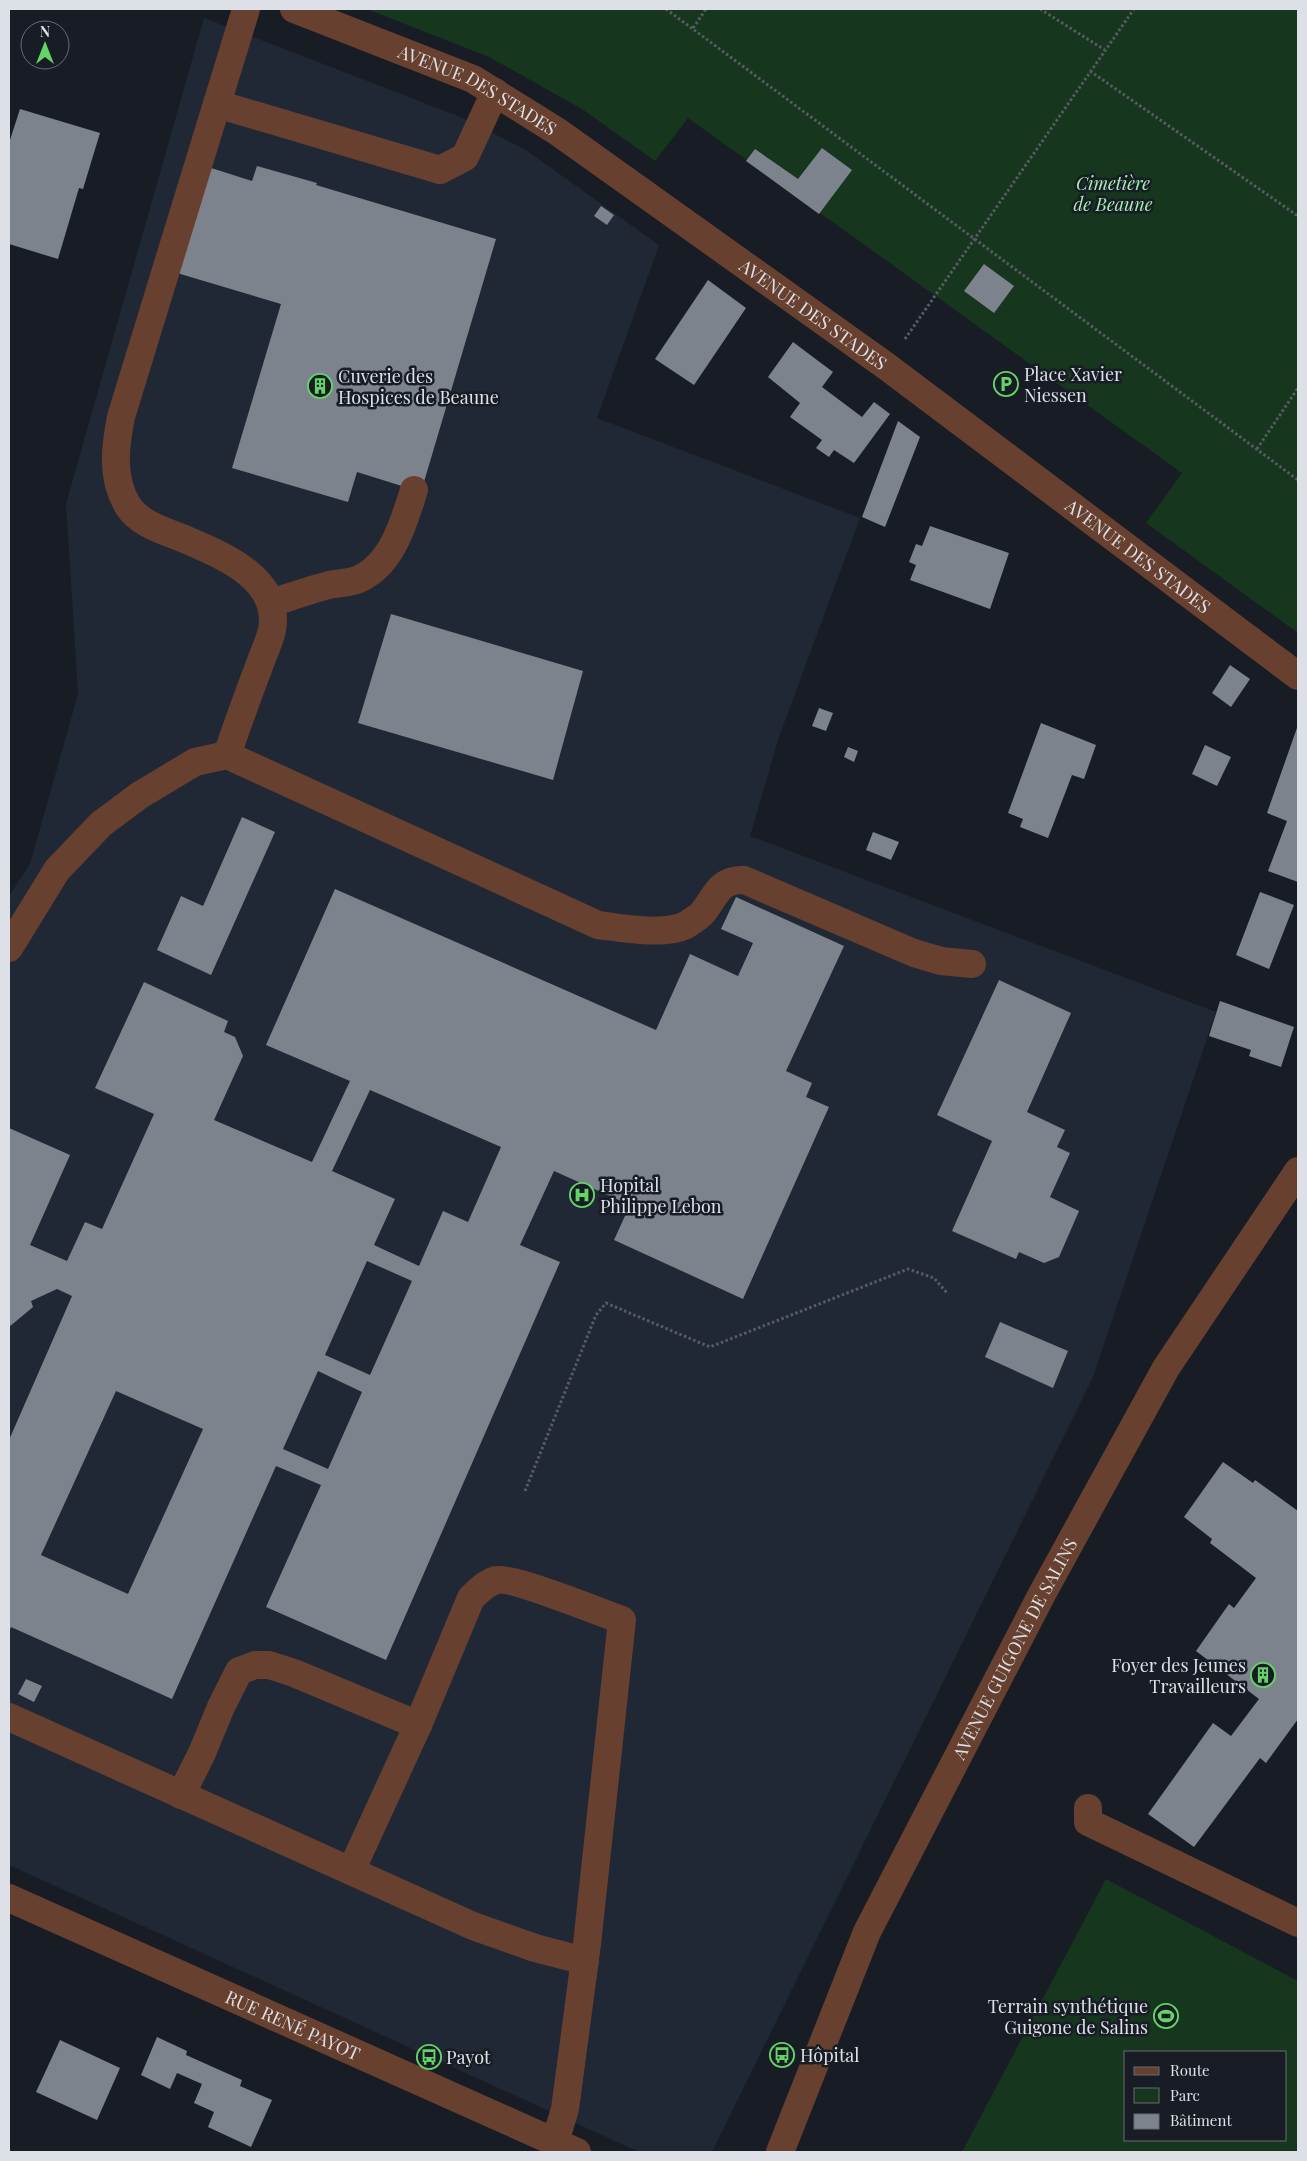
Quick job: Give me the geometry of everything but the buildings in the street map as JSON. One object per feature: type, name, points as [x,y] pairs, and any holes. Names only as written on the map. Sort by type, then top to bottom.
[{"type":"street","points":[[227,755],[272,629],[271,603],[264,588],[247,571],[189,540],[140,519],[129,507],[121,493],[116,468],[116,446],[121,417],[246,9]]},
{"type":"street","name":"AVENUE DES STADES","points":[[294,9],[473,79],[558,132],[886,366],[1298,676]]},
{"type":"street","points":[[217,104],[440,170],[465,157],[495,92]]},
{"type":"street","points":[[271,603],[312,589],[359,579],[375,568],[387,554],[400,530],[414,490]]},
{"type":"street","points":[[9,948],[57,870],[101,824],[140,795],[195,762],[227,755],[598,924],[635,929],[668,929],[684,926],[704,912],[715,892],[734,880],[744,880],[914,953],[941,961],[972,964]]},
{"type":"street","name":"AVENUE GUIGONE DE SALINS","points":[[780,2152],[867,1932],[1042,1594],[1166,1368],[1298,1171]]},
{"type":"street","points":[[351,1871],[418,1725],[471,1598],[480,1588],[498,1580],[523,1584],[622,1620],[585,1961],[565,2109],[566,2147]]},
{"type":"street","points":[[181,1795],[202,1753],[221,1707],[240,1671],[255,1665],[269,1665],[294,1673],[418,1725]]},
{"type":"street","points":[[9,1717],[473,1926],[535,1948],[585,1961]]},
{"type":"street","points":[[1088,1808],[1088,1822],[1298,1923]]},
{"type":"street","name":"RUE RENÉ PAYOT","points":[[9,1898],[566,2147]]},
{"type":"path","points":[[666,9],[1298,480]]},
{"type":"path","points":[[693,28],[706,9]]},
{"type":"path","points":[[1040,9],[1105,50]]},
{"type":"path","points":[[886,366],[1134,9]]},
{"type":"path","points":[[1090,71],[1298,216]]},
{"type":"path","points":[[1257,449],[1298,388]]},
{"type":"path","points":[[525,1492],[596,1315],[606,1303],[710,1347],[908,1269],[934,1278],[948,1294]]},
{"type":"shaded area","name":"Hopital Philippe Lebon","points":[[204,18],[463,118],[526,150],[659,245],[597,418],[860,518],[779,737],[750,836],[1216,1012],[1093,1377],[712,2152],[639,2152],[9,1865],[9,896],[30,864],[78,694],[66,504]]},
{"type":"green space","name":"Cimetière de Beaune","points":[[367,9],[1298,9],[1298,633],[1146,523],[1182,473],[688,118],[655,161],[582,109],[489,57]]},
{"type":"green space","name":"Terrain synthétique Guigone de Salins","points":[[1106,1879],[1298,1981],[1298,2152],[962,2152]]},
{"type":"place","name":"Place Xavier Niessen","points":[[1006,384]]},
{"type":"place","name":"Cuverie des Hospices de Beaune","points":[[320,386]]},
{"type":"place","name":"Hopital Philippe Lebon","points":[[582,1195]]},
{"type":"place","name":"Foyer des Jeunes Travailleurs","points":[[1263,1675]]},
{"type":"place","name":"Terrain synthétique Guigone de Salins","points":[[1166,2016]]},
{"type":"place","name":"Hôpital","points":[[782,2055]]},
{"type":"place","name":"Payot","points":[[429,2057]]}]
